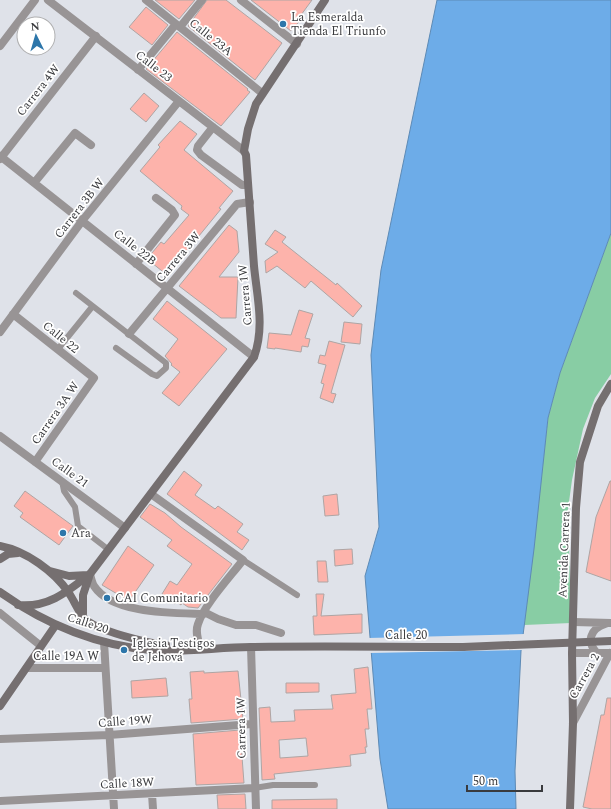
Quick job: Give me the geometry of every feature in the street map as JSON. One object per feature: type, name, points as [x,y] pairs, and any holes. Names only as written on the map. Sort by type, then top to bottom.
[{"type":"street","points":[[0,46],[35,0]]},
{"type":"street","name":"Calle 23","points":[[48,0],[244,151]]},
{"type":"street","name":"Calle 23A","points":[[146,0],[262,93]]},
{"type":"street","points":[[138,70],[202,0]]},
{"type":"street","points":[[241,0],[297,44]]},
{"type":"street","name":"Carrera 1W","points":[[18,605],[39,605],[59,598],[90,574],[254,357],[261,330],[246,155],[244,151],[251,118],[262,93],[297,44],[325,0]]},
{"type":"street","name":"Carrera 4W","points":[[0,157],[96,36]]},
{"type":"street","name":"Carrera 3B W","points":[[0,332],[82,221],[179,101]]},
{"type":"street","points":[[213,127],[198,146],[197,150],[201,155],[242,185],[248,184]]},
{"type":"street","points":[[34,183],[75,133],[91,145]]},
{"type":"street","name":"Calle 22B","points":[[0,157],[254,357]]},
{"type":"street","points":[[136,264],[174,215],[172,210],[156,198]]},
{"type":"street","name":"Carrera 3W","points":[[129,334],[237,204],[250,202]]},
{"type":"street","name":"Calle 22","points":[[13,314],[94,378]]},
{"type":"street","name":"Carrera 3A W","points":[[35,462],[94,378]]},
{"type":"street","name":"Avenida Carrera 1","points":[[570,809],[573,723],[572,653],[576,508],[580,462],[591,423],[598,406],[608,394],[611,384]]},
{"type":"street","name":"Calle 21","points":[[0,436],[125,528]]},
{"type":"street","points":[[151,494],[243,560],[203,613],[197,626],[197,638],[201,649]]},
{"type":"street","name":"Calle 20","points":[[0,546],[21,553],[48,570],[68,592],[84,618],[105,629],[138,640],[156,644],[201,649]]},
{"type":"street","points":[[0,559],[8,554],[21,553]]},
{"type":"street","points":[[48,570],[69,576],[90,574]]},
{"type":"street","points":[[90,574],[93,586],[104,596],[133,610],[203,613],[236,625],[256,625],[281,633]]},
{"type":"street","points":[[84,618],[83,595],[90,574]]},
{"type":"street","name":"Calle 20","points":[[0,592],[18,605],[55,626],[104,642],[152,650],[251,647],[463,647],[611,641]]},
{"type":"street","points":[[0,613],[41,646]]},
{"type":"street","points":[[574,622],[608,624]]},
{"type":"street","points":[[597,653],[590,642],[591,636],[594,630],[608,624]]},
{"type":"street","points":[[0,706],[55,626]]},
{"type":"street","points":[[104,642],[114,809]]},
{"type":"street","name":"Carrera 1W","points":[[251,647],[252,724],[256,809]]},
{"type":"street","name":"Carrera 2","points":[[572,653],[611,653],[573,723]]},
{"type":"street","name":"Calle 19A W","points":[[26,668],[106,668]]},
{"type":"street","name":"Calle 19W","points":[[0,739],[110,735],[252,724]]},
{"type":"street","name":"Calle 18W","points":[[0,801],[254,788]]},
{"type":"street","points":[[152,794],[153,809]]},
{"type":"lane","points":[[76,293],[166,364],[166,368],[157,376],[152,374],[116,348]]},
{"type":"lane","points":[[58,349],[92,307]]},
{"type":"lane","points":[[62,481],[64,492],[75,507],[78,526],[109,550]]},
{"type":"lane","points":[[243,560],[297,595]]},
{"type":"lane","points":[[254,788],[273,785],[315,785]]},
{"type":"green space","points":[[611,233],[611,374],[595,398],[583,429],[572,480],[568,509],[571,623],[524,625],[548,418],[560,373]]},
{"type":"water","points":[[437,0],[611,0],[611,233],[560,373],[548,418],[521,651],[515,771],[516,809],[388,809],[380,759],[365,576],[379,527],[371,355],[381,270]]},
{"type":"pier","points":[[525,634],[523,650],[370,653],[368,638]]},
{"type":"building","points":[[155,0],[195,0],[179,19]]},
{"type":"building","points":[[207,0],[226,0],[282,43],[255,80],[188,26]]},
{"type":"building","points":[[251,0],[312,0],[301,15],[303,17],[291,31]]},
{"type":"building","points":[[146,7],[168,25],[152,45],[129,27]]},
{"type":"building","points":[[177,32],[250,92],[221,126],[146,69]]},
{"type":"building","points":[[144,93],[159,106],[146,122],[130,109]]},
{"type":"building","points":[[180,121],[197,134],[184,150],[233,191],[219,208],[221,209],[167,275],[147,259],[161,242],[164,244],[189,215],[181,209],[182,206],[140,171],[160,147],[158,145]]},
{"type":"building","points":[[229,225],[237,231],[239,252],[219,277],[238,277],[236,318],[221,318],[179,286]]},
{"type":"building","points":[[275,230],[286,237],[282,242],[336,285],[337,283],[362,306],[353,317],[311,281],[305,288],[277,266],[266,273],[265,261],[278,252],[265,244]]},
{"type":"building","points":[[167,301],[227,349],[179,406],[162,393],[180,372],[171,365],[172,364],[165,356],[178,339],[153,319]]},
{"type":"building","points":[[299,310],[313,314],[305,338],[310,339],[308,347],[302,346],[301,352],[267,348],[269,333],[291,335]]},
{"type":"building","points":[[344,322],[362,324],[360,344],[341,342]]},
{"type":"building","points":[[329,341],[345,345],[331,393],[336,394],[333,403],[320,398],[324,384],[321,383],[326,365],[318,363],[320,355],[325,356]]},
{"type":"building","points":[[184,471],[202,485],[195,495],[215,509],[218,506],[243,524],[237,532],[249,540],[242,550],[167,494]]},
{"type":"building","points":[[610,481],[611,581],[586,572],[596,517]]},
{"type":"building","points":[[25,491],[73,526],[59,545],[20,517],[23,513],[14,506]]},
{"type":"building","points":[[337,494],[339,515],[325,516],[323,496]]},
{"type":"building","points":[[150,504],[165,513],[181,527],[232,564],[198,608],[188,607],[182,603],[181,605],[177,602],[175,604],[162,594],[170,581],[177,585],[192,564],[167,546],[172,540],[140,517]]},
{"type":"building","points":[[128,546],[154,565],[129,601],[102,585]]},
{"type":"building","points":[[352,549],[353,564],[335,566],[334,550]]},
{"type":"building","points":[[317,561],[326,561],[328,582],[318,582]]},
{"type":"building","points":[[316,594],[324,594],[321,616],[362,614],[362,633],[314,635],[313,616],[317,616]]},
{"type":"building","points":[[368,667],[372,709],[367,709],[369,729],[365,729],[367,747],[365,747],[366,753],[350,755],[351,766],[274,774],[275,779],[262,780],[259,708],[270,707],[271,722],[295,721],[294,710],[333,709],[331,695],[356,693],[354,669]],"holes":[[[306,738],[308,756],[280,758],[279,740]]]},
{"type":"building","points":[[204,671],[204,673],[238,671],[243,719],[191,723],[189,699],[192,699],[190,672]]},
{"type":"building","points":[[166,678],[168,696],[132,698],[131,681]]},
{"type":"building","points":[[286,683],[319,683],[319,692],[286,693]]},
{"type":"building","points":[[607,698],[611,698],[611,809],[592,809],[583,807],[601,715],[604,715]]},
{"type":"building","points":[[240,730],[244,783],[196,785],[193,734]]},
{"type":"building","points":[[245,794],[246,809],[218,809],[217,795]]},
{"type":"building","points":[[337,799],[337,809],[272,809],[272,800]]},
{"type":"place","name":"La Esmeralda Tienda El Triunfo","points":[[283,24]]},
{"type":"place","name":"Ara","points":[[63,533]]},
{"type":"place","name":"CAI Comunitario","points":[[107,598]]},
{"type":"place","name":"Iglesia Testigos de Jehová","points":[[124,650]]}]
